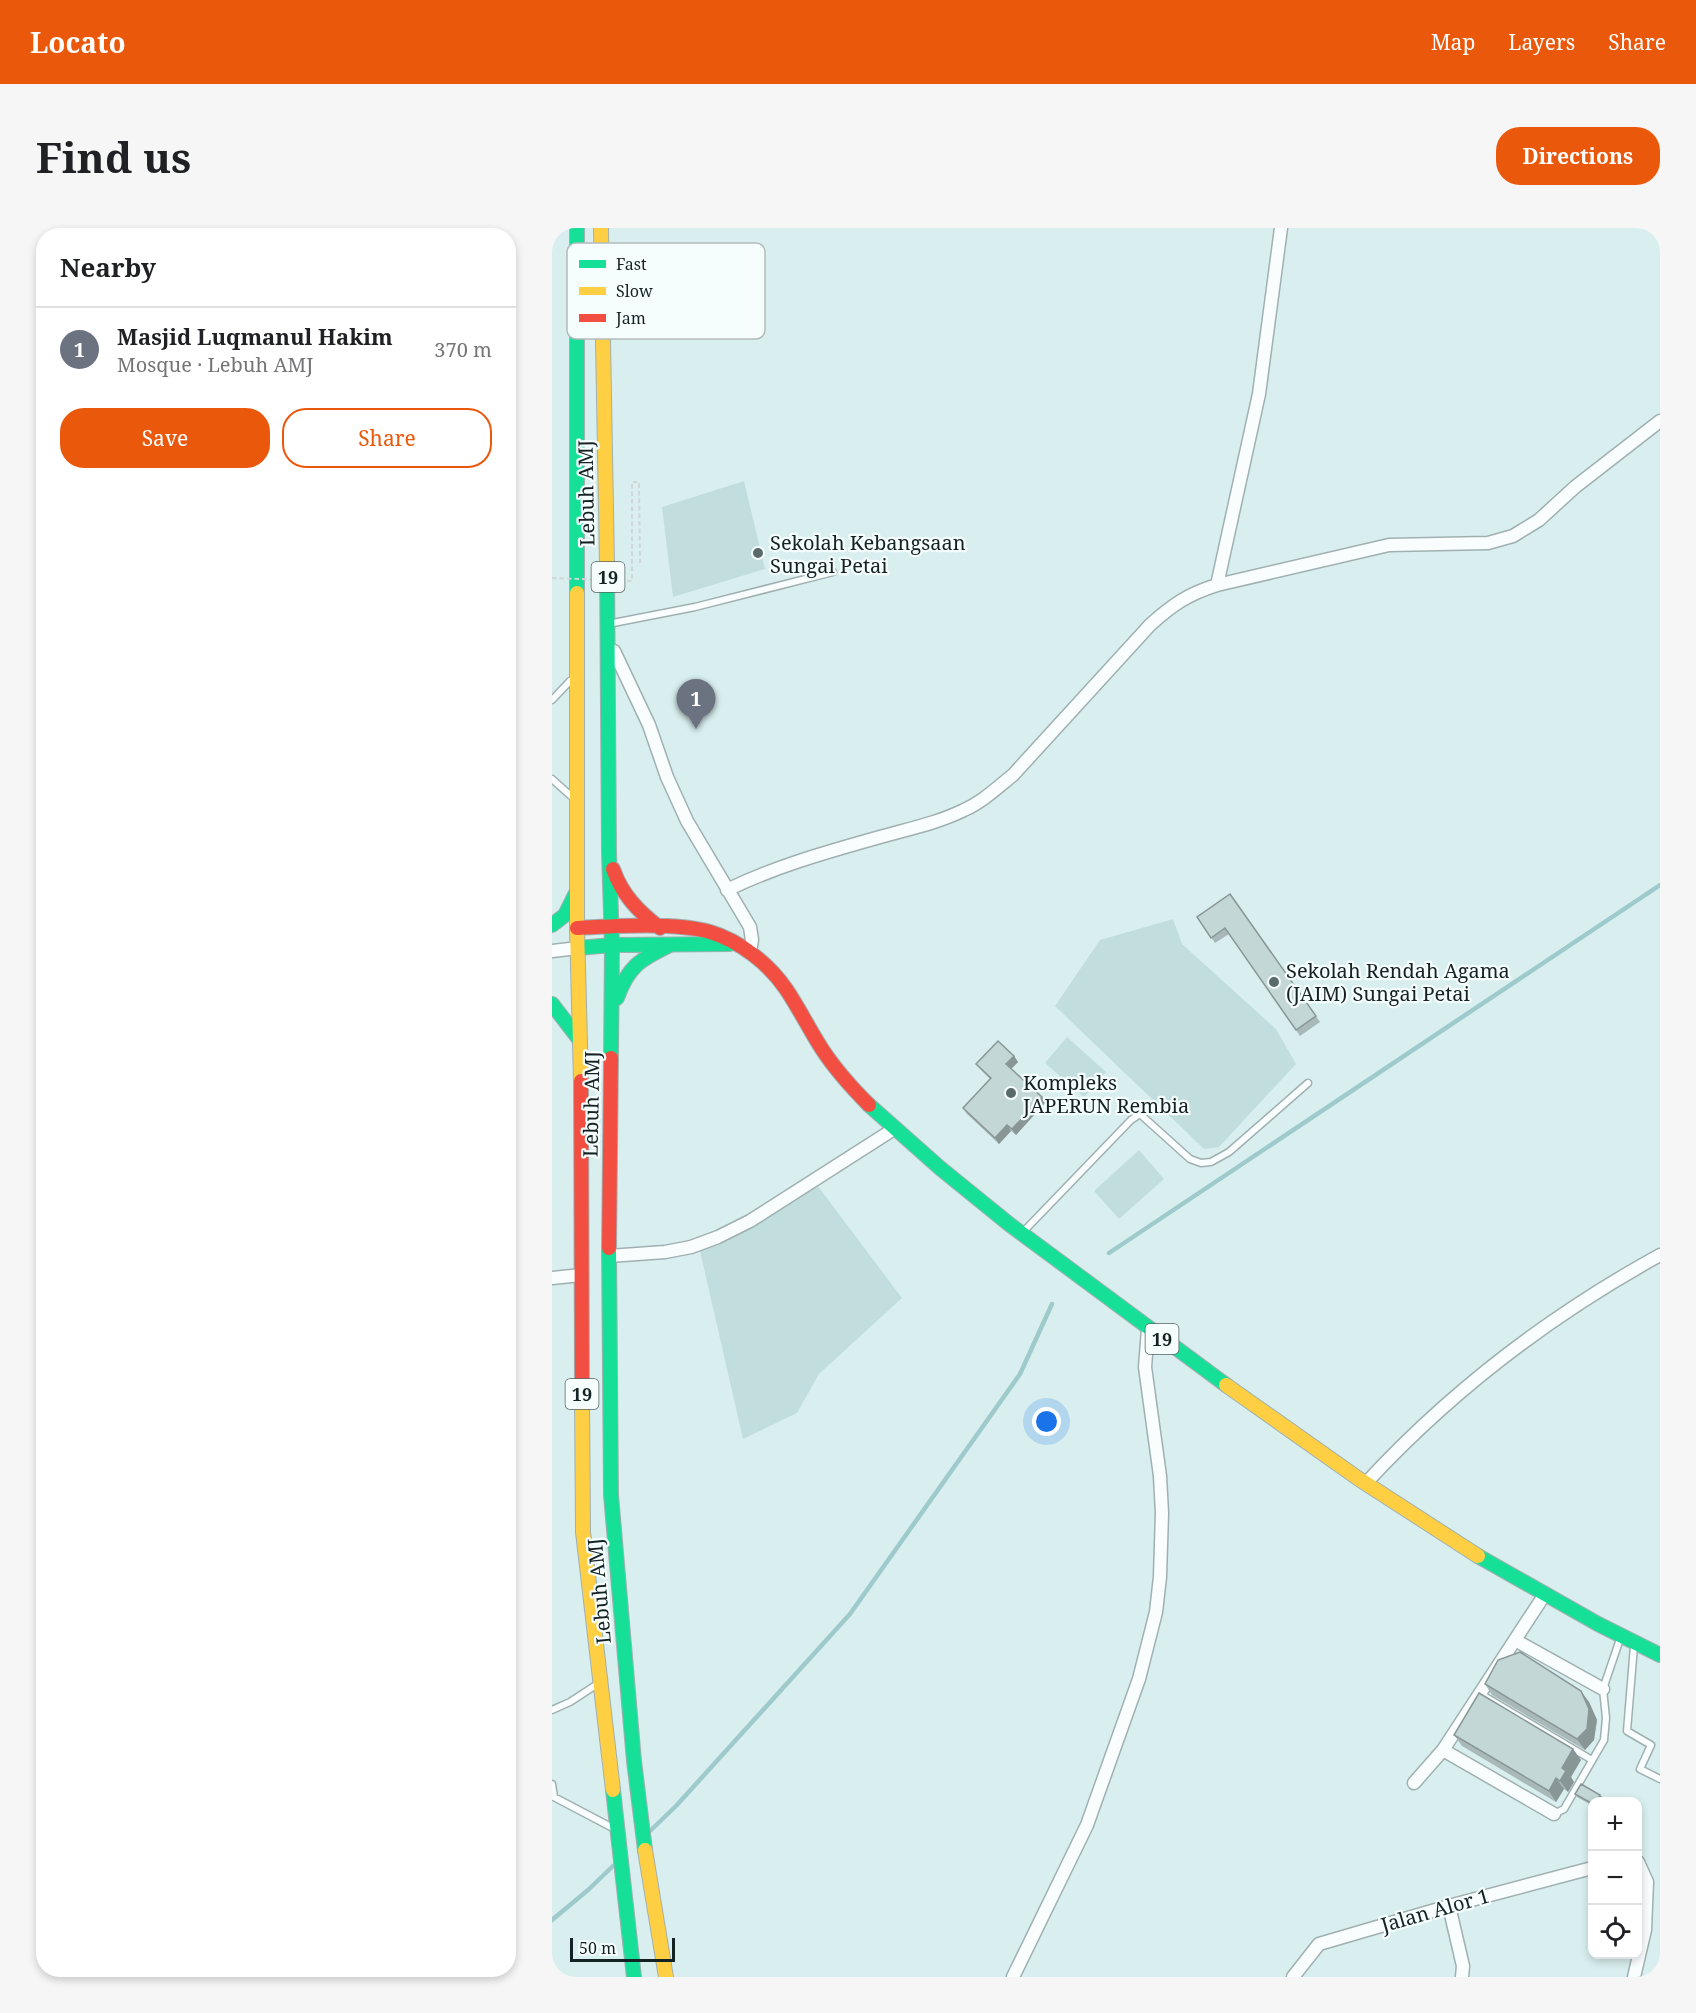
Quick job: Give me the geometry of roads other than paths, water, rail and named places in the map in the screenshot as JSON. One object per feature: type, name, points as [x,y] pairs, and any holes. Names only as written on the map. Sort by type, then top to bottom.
[{"type":"main road","name":"Lebuh AMJ","points":[[577,228],[577,243]]},
{"type":"main road","name":"Lebuh AMJ","points":[[601,228],[601,243]]},
{"type":"main road","name":"Lebuh AMJ","points":[[577,339],[579,802],[577,928],[581,1080],[583,1532],[634,1977]]},
{"type":"main road","name":"Lebuh AMJ","points":[[602,339],[609,624],[609,853],[612,945],[609,1256],[611,1495],[633,1761],[648,1878],[666,1977]]},
{"type":"main road","points":[[609,853],[623,893],[641,913],[660,927]]},
{"type":"main road","points":[[552,925],[565,915],[576,895],[578,886]]},
{"type":"main road","name":"19","points":[[577,928],[660,927],[706,931],[722,936],[732,944],[750,952],[782,981],[830,1061],[864,1100],[894,1129],[1022,1234],[1266,1415],[1366,1483],[1545,1594],[1660,1655]]},
{"type":"main road","name":"19","points":[[578,948],[612,945],[715,946],[732,944]]},
{"type":"main road","points":[[612,1026],[617,997],[625,974],[641,959],[670,945]]},
{"type":"main road","points":[[552,1004],[579,1039]]},
{"type":"street","points":[[1217,585],[1259,394],[1281,228]]},
{"type":"street","points":[[727,890],[792,862],[933,822],[964,810],[990,794],[1013,775],[1150,625],[1170,606],[1193,593],[1217,585],[1389,545],[1488,543],[1513,536],[1539,520],[1575,487],[1660,422]]},
{"type":"street","points":[[609,642],[645,715],[667,777],[687,821],[750,927],[752,940],[750,952]]},
{"type":"street","points":[[552,931],[577,928]]},
{"type":"street","points":[[552,951],[578,948]]},
{"type":"street","points":[[609,1256],[665,1252],[691,1247],[718,1237],[750,1221],[894,1129]]},
{"type":"street","points":[[1366,1483],[1442,1407],[1549,1322],[1610,1282],[1660,1255]]},
{"type":"street","points":[[552,1278],[581,1275]]},
{"type":"street","points":[[1013,1977],[1087,1825],[1137,1688],[1156,1612],[1160,1577],[1162,1513],[1160,1476],[1145,1367],[1148,1329]]},
{"type":"street","points":[[1414,1783],[1443,1750],[1545,1594]]},
{"type":"street","points":[[1515,1640],[1603,1689]]},
{"type":"street","points":[[1443,1750],[1554,1814]]},
{"type":"street","name":"Jalan Alor 1","points":[[1293,1977],[1319,1944],[1449,1905],[1588,1869]]},
{"type":"street","points":[[1634,1977],[1645,1930],[1647,1882],[1642,1871]]},
{"type":"street","points":[[1449,1905],[1463,1965],[1462,1977]]},
{"type":"lane","points":[[609,624],[695,607],[833,573]]},
{"type":"lane","points":[[552,700],[578,673]]},
{"type":"lane","points":[[552,779],[579,802]]},
{"type":"lane","points":[[1022,1234],[1131,1120],[1140,1114],[1190,1160],[1200,1163],[1211,1162],[1229,1152],[1308,1083]]},
{"type":"lane","points":[[1554,1814],[1564,1809],[1604,1740],[1606,1718],[1603,1689],[1621,1635]]},
{"type":"lane","points":[[1634,1642],[1628,1731],[1651,1744],[1640,1769],[1660,1779]]},
{"type":"lane","points":[[552,1710],[570,1702],[600,1682]]},
{"type":"lane","points":[[1479,1693],[1592,1760]]},
{"type":"lane","points":[[552,1784],[553,1797],[617,1834]]},
{"type":"waterway","points":[[1109,1253],[1660,885]]},
{"type":"waterway","points":[[650,1831],[676,1806],[850,1614],[1020,1374],[1052,1304]]},
{"type":"waterway","points":[[552,1920],[613,1866]]},
{"type":"place","name":"Sekolah Kebangsaan Sungai Petai","points":[[758,553]]},
{"type":"place","name":"Masjid Luqmanul Hakim","points":[[696,729]]},
{"type":"place","name":"Sekolah Rendah Agama (JAIM) Sungai Petai","points":[[1274,982]]},
{"type":"place","name":"Kompleks JAPERUN Rembia","points":[[1011,1093]]}]
